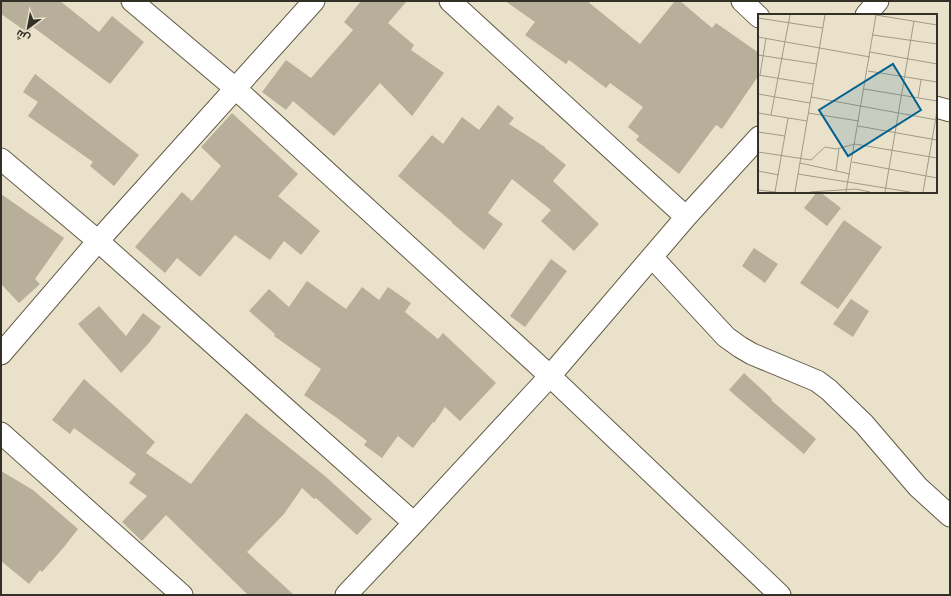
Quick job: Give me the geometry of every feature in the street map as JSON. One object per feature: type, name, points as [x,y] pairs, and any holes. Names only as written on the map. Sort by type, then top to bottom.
[{"type":"street","points":[[132,1],[236,89],[550,376],[780,595]]},
{"type":"street","points":[[1,354],[98,241],[314,1]]},
{"type":"street","points":[[450,1],[686,218]]},
{"type":"street","points":[[742,1],[758,16]]},
{"type":"street","points":[[867,14],[878,1]]},
{"type":"street","points":[[937,107],[950,111]]},
{"type":"street","points":[[346,595],[550,376],[686,218],[758,138]]},
{"type":"street","points":[[1,159],[98,241],[414,523]]},
{"type":"street","points":[[652,257],[726,338],[752,354],[817,381],[829,390],[864,424],[918,487],[950,516]]},
{"type":"street","points":[[1,433],[182,595]]},
{"type":"building","points":[[1,1],[60,1],[99,32],[112,16],[144,42],[110,84],[33,27],[28,33],[1,14]]},
{"type":"building","points":[[361,1],[407,1],[388,23],[414,45],[411,50],[444,73],[412,116],[380,83],[334,136],[293,101],[286,110],[262,92],[286,60],[311,78],[353,30],[344,22]]},
{"type":"building","points":[[505,1],[587,1],[640,44],[675,1],[680,1],[712,28],[716,23],[758,52],[758,76],[722,129],[716,125],[679,174],[636,140],[639,136],[628,127],[643,107],[610,83],[606,88],[569,60],[566,64],[525,35],[535,22]]},
{"type":"building","points":[[35,74],[139,155],[114,186],[90,166],[93,162],[28,116],[38,102],[23,92]]},
{"type":"building","points":[[498,105],[514,118],[509,124],[545,147],[566,165],[553,181],[599,224],[574,251],[541,221],[551,210],[512,179],[488,213],[503,224],[484,250],[398,176],[432,135],[443,144],[462,117],[479,130]]},
{"type":"building","points":[[232,113],[298,174],[278,196],[320,231],[301,255],[284,241],[270,260],[235,235],[200,277],[177,258],[165,273],[135,247],[182,192],[192,201],[221,166],[201,147]]},
{"type":"building","points":[[816,193],[821,193],[841,208],[827,226],[804,208]]},
{"type":"building","points":[[1,194],[64,238],[35,279],[40,284],[19,303],[1,284]]},
{"type":"building","points":[[844,220],[882,247],[838,309],[800,283]]},
{"type":"building","points":[[754,248],[778,264],[765,283],[742,266]]},
{"type":"building","points":[[551,259],[567,271],[525,327],[510,316]]},
{"type":"building","points":[[307,281],[346,309],[362,287],[379,300],[388,287],[411,303],[405,312],[438,339],[443,333],[496,383],[460,421],[445,407],[413,448],[398,436],[382,458],[364,445],[367,441],[304,395],[321,369],[274,336],[275,334],[249,311],[269,289],[289,307]]},
{"type":"building","points":[[851,299],[869,311],[853,337],[833,324]]},
{"type":"building","points":[[99,306],[126,336],[143,313],[161,327],[149,343],[121,373],[78,324]]},
{"type":"building","points":[[744,373],[772,399],[771,400],[816,439],[804,454],[729,390]]},
{"type":"building","points":[[84,379],[155,442],[146,453],[191,484],[246,413],[325,476],[372,519],[357,535],[316,498],[314,499],[302,488],[284,514],[247,552],[294,595],[248,595],[166,515],[142,541],[122,522],[147,496],[129,483],[136,474],[74,428],[70,434],[52,420]]},
{"type":"building","points":[[1,471],[33,490],[78,529],[42,572],[40,570],[29,584],[1,561]]}]
